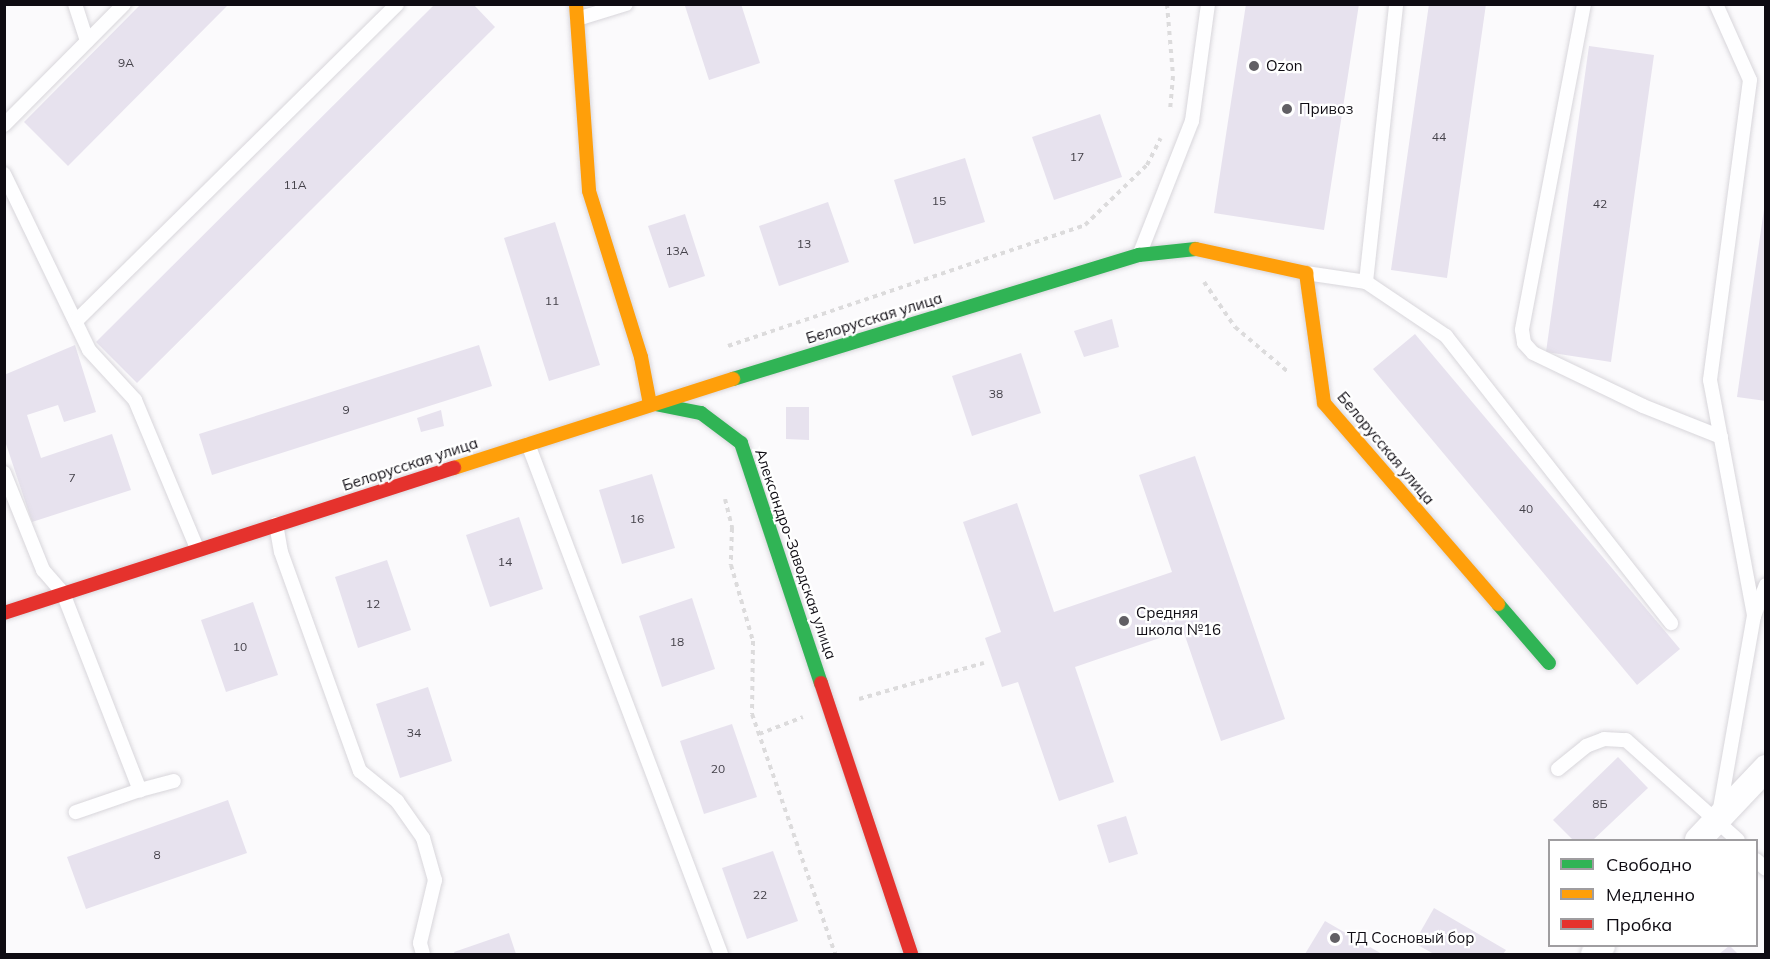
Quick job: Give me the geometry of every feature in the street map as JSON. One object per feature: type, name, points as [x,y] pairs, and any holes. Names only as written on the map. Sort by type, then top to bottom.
[{"type":"street","points":[[576,4],[589,191],[641,357],[650,404]]},
{"type":"street","name":"Белорусская улица","points":[[4,614],[197,548],[650,404],[1139,255],[1188,247],[1306,273],[1324,403],[1549,663]]},
{"type":"street","name":"Александро-Заводская улица","points":[[650,404],[701,413],[741,443],[911,954]]},
{"type":"street","points":[[1699,839],[1766,768]]},
{"type":"lane","points":[[75,4],[87,41]]},
{"type":"lane","points":[[4,125],[124,4]]},
{"type":"lane","points":[[78,320],[396,4]]},
{"type":"lane","points":[[577,19],[626,4]]},
{"type":"lane","points":[[1139,255],[1192,121],[1208,4]]},
{"type":"lane","points":[[1366,282],[1396,4]]},
{"type":"lane","points":[[1584,4],[1522,330],[1524,343],[1533,353],[1643,406],[1721,437]]},
{"type":"lane","points":[[1716,4],[1750,80],[1710,380],[1754,616]]},
{"type":"lane","points":[[4,174],[78,320],[89,350],[135,400],[197,548]]},
{"type":"lane","points":[[1306,273],[1366,282],[1446,336],[1671,623]]},
{"type":"lane","points":[[528,444],[721,954]]},
{"type":"lane","points":[[4,472],[43,570],[63,593],[141,790]]},
{"type":"lane","points":[[276,524],[281,552],[360,771],[397,801],[423,838],[435,880],[420,944],[423,954]]},
{"type":"lane","points":[[1718,819],[1754,616],[1766,585]]},
{"type":"lane","points":[[1558,769],[1586,746],[1604,739],[1626,740],[1718,819],[1737,839]]},
{"type":"lane","points":[[76,812],[174,781]]},
{"type":"path","points":[[1167,4],[1173,76],[1169,121]]},
{"type":"path","points":[[717,350],[1085,225],[1147,165],[1165,130]]},
{"type":"path","points":[[1203,280],[1235,327],[1324,403]]},
{"type":"path","points":[[724,494],[732,528],[731,565],[753,641],[752,714],[834,954]]},
{"type":"path","points":[[759,734],[831,709],[984,663]]},
{"type":"building","points":[[141,4],[229,4],[68,166],[24,122]]},
{"type":"building","points":[[435,4],[473,4],[495,27],[137,383],[96,342]]},
{"type":"building","points":[[741,4],[760,63],[709,80],[685,6]]},
{"type":"building","name":"Привоз","points":[[1246,4],[1359,4],[1324,230],[1214,213]]},
{"type":"building","points":[[1429,4],[1486,4],[1447,278],[1391,270]]},
{"type":"building","points":[[1589,46],[1654,55],[1611,362],[1546,352]]},
{"type":"building","points":[[1100,114],[1122,177],[1054,200],[1032,137]]},
{"type":"building","points":[[965,158],[985,222],[914,244],[894,180]]},
{"type":"building","points":[[828,202],[849,262],[779,286],[759,226]]},
{"type":"building","points":[[1764,209],[1766,209],[1766,401],[1737,397]]},
{"type":"building","points":[[685,214],[705,276],[669,288],[648,226]]},
{"type":"building","points":[[555,222],[600,365],[549,381],[504,238]]},
{"type":"building","points":[[1112,319],[1119,347],[1084,357],[1074,331]]},
{"type":"building","points":[[1415,334],[1680,649],[1637,685],[1373,369]]},
{"type":"building","points":[[75,345],[96,412],[64,422],[58,405],[27,415],[41,458],[112,434],[131,490],[32,522],[4,438],[4,375]]},
{"type":"building","points":[[479,345],[492,386],[212,475],[199,434]]},
{"type":"building","points":[[1021,353],[1041,413],[972,436],[952,376]]},
{"type":"building","points":[[786,407],[809,407],[809,440],[786,439]]},
{"type":"building","points":[[441,410],[444,426],[421,432],[417,418]]},
{"type":"building","name":"Средняя школа №16","points":[[1195,456],[1285,719],[1221,741],[1183,630],[1075,667],[1114,782],[1059,801],[1018,682],[1002,687],[985,638],[1001,632],[963,522],[1017,503],[1054,612],[1172,572],[1139,475]]},
{"type":"building","points":[[652,474],[675,548],[622,564],[599,490]]},
{"type":"building","points":[[519,517],[543,589],[490,607],[466,535]]},
{"type":"building","points":[[387,560],[411,630],[358,648],[335,577]]},
{"type":"building","points":[[692,598],[715,669],[662,687],[639,616]]},
{"type":"building","points":[[253,602],[278,675],[226,692],[201,620]]},
{"type":"building","points":[[428,687],[452,761],[400,778],[376,704]]},
{"type":"building","points":[[732,724],[757,797],[704,814],[680,741]]},
{"type":"building","points":[[1618,757],[1648,788],[1594,839],[1572,839],[1553,820]]},
{"type":"building","points":[[228,800],[247,853],[86,909],[67,857]]},
{"type":"building","points":[[1126,816],[1138,854],[1109,863],[1097,825]]},
{"type":"building","points":[[773,851],[798,921],[747,939],[722,868]]},
{"type":"building","points":[[1434,908],[1506,950],[1503,954],[1434,954],[1414,943]]},
{"type":"building","name":"ТД Сосновый бор","points":[[1325,921],[1382,954],[1305,954]]},
{"type":"building","points":[[509,933],[516,954],[455,954],[454,952]]},
{"type":"building","points":[[1731,947],[1738,954],[1719,954]]},
{"type":"traffic: fast","points":[[733,379],[1139,255],[1196,249]]},
{"type":"traffic: fast","points":[[655,404],[701,413],[741,443],[821,683]]},
{"type":"traffic: fast","points":[[1498,604],[1549,663]]},
{"type":"traffic: slow","points":[[576,4],[589,191],[641,357],[650,404]]},
{"type":"traffic: slow","points":[[1196,249],[1306,273],[1324,403],[1498,604]]},
{"type":"traffic: slow","points":[[454,468],[733,379]]},
{"type":"traffic: jam","points":[[4,613],[454,468]]},
{"type":"traffic: jam","points":[[821,683],[911,954]]},
{"type":"place","name":"Ozon","points":[[1254,66]]},
{"type":"place","name":"Привоз","points":[[1287,109]]},
{"type":"place","name":"Средняя школа №16","points":[[1124,621]]},
{"type":"place","name":"ТД Сосновый бор","points":[[1335,938]]}]
